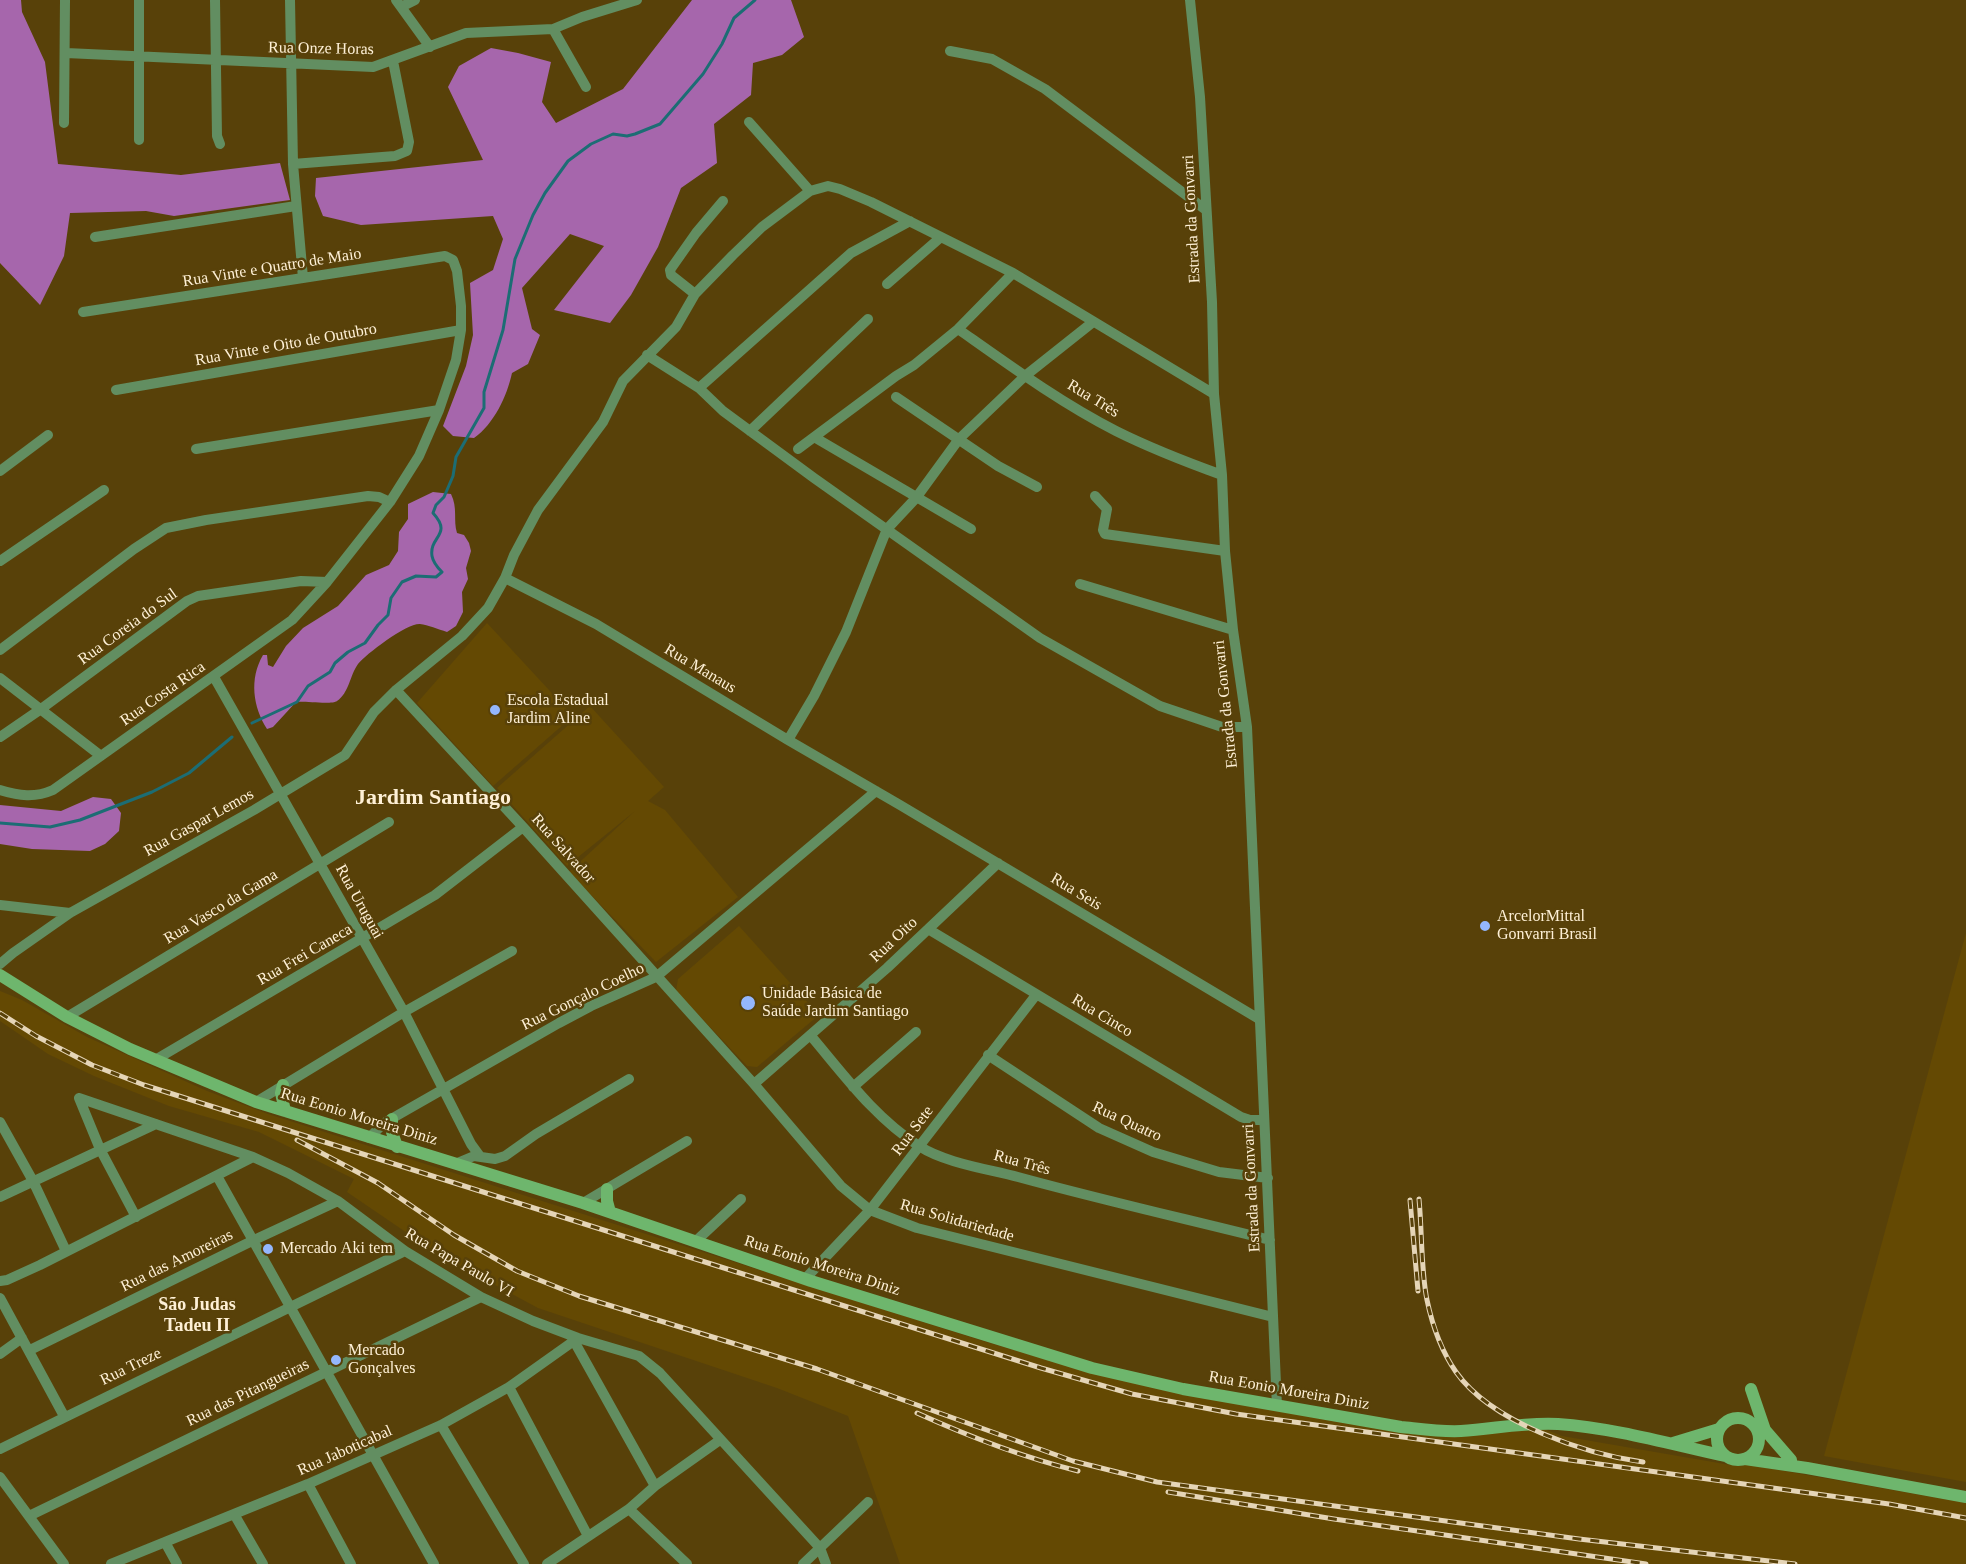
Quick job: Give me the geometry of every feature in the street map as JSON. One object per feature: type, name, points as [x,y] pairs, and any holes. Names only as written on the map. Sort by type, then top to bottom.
[{"type":"main road","name":"Rua Eonio Moreira Diniz","points":[[0,975],[67,1017],[155,1060],[256,1102],[583,1203],[805,1279],[1092,1368],[1183,1389],[1401,1427],[1463,1431],[1511,1424],[1557,1424],[1603,1430],[1725,1456]]},
{"type":"main road","points":[[283,1085],[281,1093],[285,1111]]},
{"type":"main road","points":[[392,1119],[392,1132],[397,1147]]},
{"type":"main road","points":[[607,1189],[610,1212]]},
{"type":"main road","points":[[1751,1389],[1766,1430],[1791,1460]]},
{"type":"main road","points":[[1807,1468],[1775,1454],[1749,1421],[1740,1418],[1732,1419],[1719,1429],[1716,1439],[1719,1449],[1725,1456],[1734,1460],[1745,1459],[1807,1468],[1966,1497]]},
{"type":"main road","name":"Rua Eonio Moreira Diniz","points":[[1671,1444],[1719,1429]]},
{"type":"main road","points":[[1745,1459],[1754,1454],[1759,1435]]},
{"type":"street","points":[[64,123],[65,0]]},
{"type":"street","points":[[139,0],[139,140]]},
{"type":"street","points":[[215,0],[217,136],[220,144]]},
{"type":"street","points":[[290,0],[293,165],[303,278]]},
{"type":"street","points":[[415,0],[398,3],[430,47]]},
{"type":"street","name":"Rua Onze Horas","points":[[66,53],[374,68],[466,33],[553,29],[582,16],[637,0]]},
{"type":"street","name":"Estrada da Gonvarri","points":[[1190,0],[1200,97],[1212,302],[1214,393],[1222,475],[1225,551],[1233,630],[1247,727],[1277,1406]]},
{"type":"street","points":[[553,29],[586,87]]},
{"type":"street","points":[[950,51],[992,59],[1045,89],[1206,210]]},
{"type":"street","points":[[293,165],[395,156],[407,151],[409,142],[393,61]]},
{"type":"street","points":[[749,122],[810,191],[828,186],[840,189],[910,221],[1013,273],[1214,393]]},
{"type":"street","name":"Rua Gaspar Lemos","points":[[0,964],[70,913],[345,755],[374,712],[396,690],[462,636],[488,608],[538,510],[603,422],[623,381],[676,327],[695,294],[755,234],[810,191]]},
{"type":"street","points":[[695,294],[671,275],[670,270],[696,232],[723,201]]},
{"type":"street","points":[[95,237],[296,206]]},
{"type":"street","points":[[699,388],[851,253],[910,221]]},
{"type":"street","points":[[887,284],[940,237]]},
{"type":"street","name":"Rua Vinte e Quatro de Maio","points":[[83,312],[445,256],[453,260],[457,272]]},
{"type":"street","name":"Rua Costa Rica","points":[[0,790],[19,796],[43,794],[64,783],[292,620],[327,582],[390,502],[419,456],[439,410],[456,360],[462,330],[457,272]]},
{"type":"street","points":[[798,449],[896,376],[914,366],[958,329],[1013,273]]},
{"type":"street","points":[[750,431],[868,319]]},
{"type":"street","points":[[788,740],[814,696],[846,632],[887,529],[916,498],[959,439],[1025,376],[1093,322]]},
{"type":"street","name":"Rua Três","points":[[958,329],[1025,376],[1116,430],[1222,475]]},
{"type":"street","name":"Rua Vinte e Oito de Outubro","points":[[116,390],[462,330]]},
{"type":"street","points":[[647,355],[699,388],[723,411],[750,431],[1040,638],[1160,706],[1222,727],[1247,727]]},
{"type":"street","points":[[896,397],[998,466],[1037,487]]},
{"type":"street","points":[[196,449],[439,410]]},
{"type":"street","points":[[0,471],[48,435]]},
{"type":"street","points":[[814,437],[970,529]]},
{"type":"street","points":[[0,561],[104,490]]},
{"type":"street","points":[[0,650],[166,528],[368,496],[390,502]]},
{"type":"street","points":[[1095,496],[1107,509],[1103,530],[1105,534],[1225,551]]},
{"type":"street","name":"Rua Manaus","points":[[505,578],[596,624],[876,791]]},
{"type":"street","name":"Rua Coreia do Sul","points":[[0,737],[187,601],[198,596],[285,583],[327,582]]},
{"type":"street","points":[[1080,584],[1233,630]]},
{"type":"street","name":"Rua Uruguai","points":[[214,677],[404,1012],[444,1088],[475,1156]]},
{"type":"street","points":[[0,678],[101,756]]},
{"type":"street","name":"Rua Salvador","points":[[396,690],[523,826],[656,977]]},
{"type":"street","name":"Rua Seis","points":[[876,791],[1259,1019]]},
{"type":"street","name":"Rua Gonçalo Coelho","points":[[369,1138],[384,1123],[444,1088],[591,1006],[656,977],[876,791]]},
{"type":"street","name":"Rua Vasco da Gama","points":[[67,1017],[389,822]]},
{"type":"street","name":"Rua Frei Caneca","points":[[155,1060],[435,895],[523,826]]},
{"type":"street","name":"Rua Oito","points":[[754,1084],[811,1036],[998,863]]},
{"type":"street","points":[[0,905],[70,913]]},
{"type":"street","name":"Rua Cinco","points":[[928,929],[1241,1117],[1263,1120]]},
{"type":"street","points":[[256,1102],[404,1012],[512,951]]},
{"type":"street","name":"Rua Solidariedade","points":[[656,977],[754,1084],[841,1186],[870,1210],[917,1228],[1273,1317]]},
{"type":"street","name":"Rua Sete","points":[[805,1279],[870,1210],[921,1147],[988,1055],[1036,995]]},
{"type":"street","points":[[853,1086],[916,1032]]},
{"type":"street","name":"Rua Três","points":[[811,1036],[887,1122],[921,1147],[951,1159],[1071,1191],[1270,1240]]},
{"type":"street","name":"Rua Quatro","points":[[988,1055],[1099,1128],[1153,1152],[1219,1172],[1268,1178]]},
{"type":"street","points":[[455,1164],[475,1156],[500,1161],[536,1134],[629,1079]]},
{"type":"street","name":"Rua Papa Paulo VI","points":[[100,1149],[80,1098],[253,1157],[288,1173],[338,1201],[405,1251],[481,1297],[576,1340],[639,1356],[654,1366],[820,1548],[826,1564]]},
{"type":"street","points":[[0,1122],[33,1181],[66,1251]]},
{"type":"street","points":[[0,1197],[156,1124]]},
{"type":"street","points":[[583,1203],[687,1141]]},
{"type":"street","points":[[100,1149],[136,1217]]},
{"type":"street","points":[[0,1268],[4,1280],[136,1217],[253,1157]]},
{"type":"street","points":[[500,1161],[505,1179]]},
{"type":"street","points":[[216,1176],[434,1564]]},
{"type":"street","points":[[696,1241],[741,1199]]},
{"type":"street","name":"Rua das Amoreiras","points":[[30,1350],[338,1201]]},
{"type":"street","name":"Rua Treze","points":[[0,1449],[405,1251]]},
{"type":"street","name":"Rua das Pitangueiras","points":[[29,1516],[481,1297]]},
{"type":"street","points":[[0,1298],[64,1416]]},
{"type":"street","points":[[0,1354],[22,1338]]},
{"type":"street","points":[[576,1340],[655,1486]]},
{"type":"street","name":"Rua Jaboticabal","points":[[111,1564],[308,1484],[441,1425],[509,1387],[576,1340]]},
{"type":"street","points":[[509,1387],[588,1536]]},
{"type":"street","points":[[441,1425],[524,1564]]},
{"type":"street","points":[[547,1564],[629,1509],[655,1486],[720,1440]]},
{"type":"street","points":[[0,1477],[5,1491],[29,1516],[64,1564]]},
{"type":"street","points":[[308,1484],[351,1564]]},
{"type":"street","points":[[803,1564],[868,1502]]},
{"type":"street","points":[[629,1509],[687,1564]]},
{"type":"street","points":[[234,1514],[263,1564]]},
{"type":"street","points":[[165,1542],[177,1564]]},
{"type":"shaded area","points":[[0,0],[21,0],[22,12],[45,62],[58,164],[181,175],[280,163],[290,200],[174,216],[146,211],[70,213],[64,256],[40,305],[0,263]]},
{"type":"shaded area","points":[[692,0],[791,0],[804,37],[782,55],[753,63],[751,95],[714,124],[717,163],[681,188],[658,247],[631,295],[610,323],[554,310],[604,246],[570,234],[522,288],[532,329],[540,335],[528,364],[512,373],[499,409],[481,432],[474,438],[453,436],[443,426],[466,366],[473,335],[470,283],[493,270],[503,239],[493,216],[361,225],[323,216],[315,196],[316,178],[483,160],[448,87],[459,66],[491,48],[551,62],[542,102],[556,123],[623,89]]},
{"type":"shaded area","points":[[433,492],[451,494],[457,533],[464,535],[471,551],[466,568],[468,579],[462,592],[463,612],[456,626],[447,632],[420,624],[406,628],[362,659],[355,668],[347,689],[337,701],[330,703],[296,702],[273,727],[267,729],[258,712],[254,693],[256,674],[263,655],[267,655],[268,665],[273,667],[286,646],[303,628],[338,606],[366,575],[389,565],[398,551],[399,532],[408,519],[408,504]]},
{"type":"shaded area","name":"Escola Estadual Jardim Aline","points":[[487,623],[573,716],[493,786],[417,703]]},
{"type":"shaded area","points":[[590,706],[664,787],[648,801],[665,810],[738,897],[656,962],[569,872],[635,811],[567,866],[497,788]]},
{"type":"shaded area","points":[[93,797],[111,799],[121,813],[119,831],[105,844],[90,851],[32,849],[0,844],[0,805],[61,811]]},
{"type":"shaded area","name":"Unidade Básica de Saúde Jardim Santiago","points":[[739,926],[819,1015],[757,1067],[747,1066],[676,991],[678,979]]},
{"type":"shaded area","points":[[1966,933],[1966,1482],[1824,1456]]},
{"type":"shaded area","points":[[0,991],[22,1000],[87,1037],[207,1091],[268,1114],[986,1342],[1090,1372],[1429,1435],[1451,1437],[1539,1427],[1562,1436],[1736,1466],[1748,1465],[1966,1503],[1966,1564],[900,1564],[848,1416],[777,1388],[538,1308],[438,1254],[347,1192],[354,1179],[259,1132],[169,1106],[94,1076],[48,1054],[0,1021]]},
{"type":"waterway","points":[[252,723],[297,702],[308,686],[330,672],[335,663],[348,652],[365,643],[388,615],[391,598],[402,582],[416,576],[436,577],[442,572],[432,556],[432,549],[441,531],[439,520],[433,513],[436,505],[444,497],[453,476],[456,457],[484,408],[484,392],[503,330],[515,259],[533,215],[545,193],[568,161],[591,144],[613,134],[627,136],[660,124],[703,74],[722,44],[734,18],[755,0]]},
{"type":"waterway","points":[[0,823],[50,827],[80,820],[152,792],[189,773],[232,737]]},
{"type":"railway","points":[[0,1013],[36,1036],[92,1065],[144,1085],[1041,1368],[1132,1394],[1236,1414],[1889,1504],[1966,1518]]},
{"type":"railway","points":[[297,1140],[378,1183],[454,1235],[517,1271],[579,1296],[817,1369],[1073,1461],[1157,1482],[1579,1539],[1795,1564]]},
{"type":"railway","points":[[1419,1199],[1427,1300],[1438,1338],[1456,1372],[1472,1390],[1492,1406],[1540,1433],[1594,1452],[1643,1462]]},
{"type":"railway","points":[[1410,1200],[1418,1291]]},
{"type":"railway","points":[[917,1413],[996,1446],[1078,1471]]},
{"type":"railway","points":[[1168,1492],[1334,1519],[1646,1564]]},
{"type":"place","name":"Escola Estadual Jardim Aline","points":[[495,710]]},
{"type":"place","name":"ArcelorMittal Gonvarri Brasil","points":[[1485,926]]},
{"type":"place","name":"Unidade Básica de Saúde Jardim Santiago","points":[[748,1003]]},
{"type":"place","name":"Mercado Aki tem","points":[[268,1249]]},
{"type":"place","name":"Mercado Gonçalves","points":[[336,1360]]},
{"type":"district","name":"Jardim Santiago","points":[[433,798]]},
{"type":"district","name":"São Judas Tadeu II","points":[[197,1315]]}]
